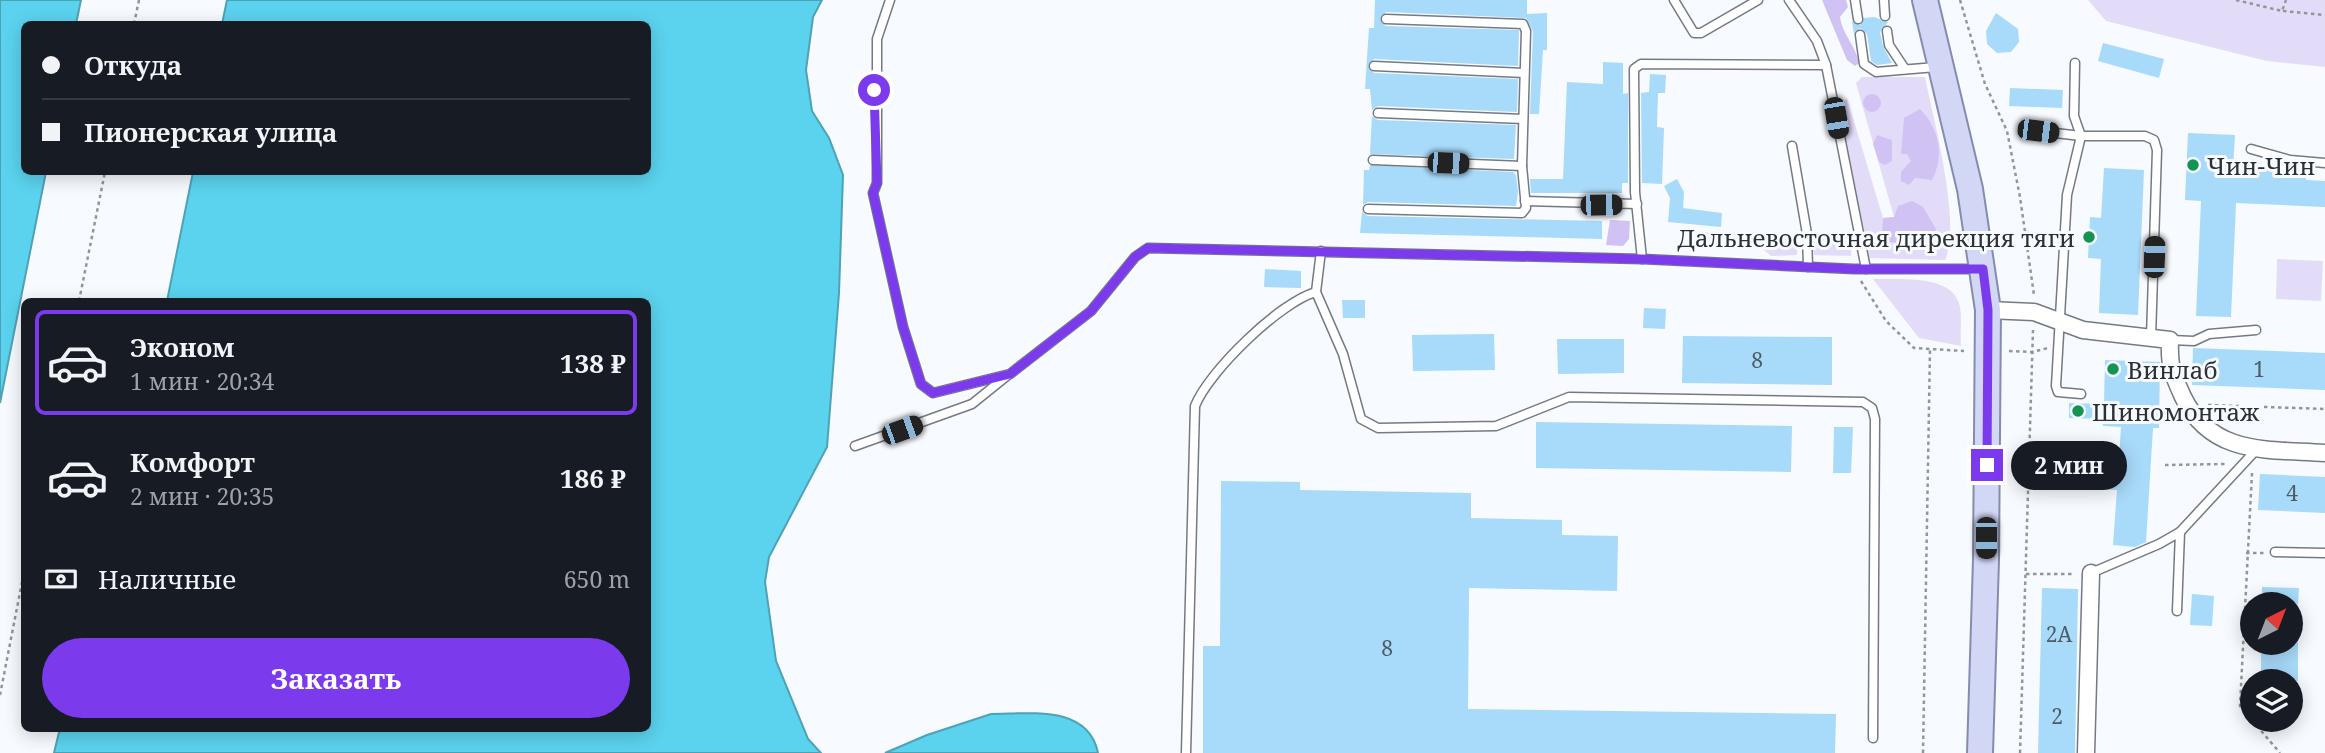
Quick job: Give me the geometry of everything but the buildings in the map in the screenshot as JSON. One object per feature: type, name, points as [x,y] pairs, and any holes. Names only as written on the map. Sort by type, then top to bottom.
[{"type":"main road","points":[[1925,0],[1943,66],[1970,189],[1988,310],[1986,560],[1980,753]]},
{"type":"street","points":[[1988,310],[2034,312],[2082,330],[2170,340],[2169,368],[2194,418],[2225,442],[2257,449],[2325,453]]},
{"type":"street","points":[[2087,753],[2091,573]]},
{"type":"lane","points":[[890,0],[877,39],[877,183],[873,193],[903,327],[921,384],[933,393],[1010,374]]},
{"type":"lane","points":[[1674,0],[1694,33],[1701,33],[1758,0]]},
{"type":"lane","points":[[1789,0],[1817,41],[1826,65],[1866,269]]},
{"type":"lane","points":[[1855,0],[1858,19]]},
{"type":"lane","points":[[1884,0],[1885,16]]},
{"type":"lane","points":[[1368,209],[1525,211],[1522,166],[1526,31],[1523,24],[1386,19]]},
{"type":"lane","points":[[1887,31],[1889,45],[1905,69]]},
{"type":"lane","points":[[1860,35],[1864,65],[1876,72],[1943,66]]},
{"type":"lane","points":[[2075,63],[2074,116],[2081,136],[2067,195],[2056,389],[2059,392],[2081,394]]},
{"type":"lane","points":[[1642,259],[1632,76],[1641,64],[1826,65]]},
{"type":"lane","points":[[1374,66],[1524,73]]},
{"type":"lane","points":[[1378,114],[1523,119]]},
{"type":"lane","points":[[2038,131],[2081,136],[2145,136],[2154,140],[2157,150],[2151,338]]},
{"type":"lane","points":[[1791,146],[1807,234],[1808,267]]},
{"type":"lane","points":[[2251,149],[2290,159],[2325,163]]},
{"type":"lane","points":[[1373,160],[1522,166]]},
{"type":"lane","points":[[1525,201],[1637,204]]},
{"type":"lane","points":[[856,446],[972,404],[1091,311],[1135,257],[1148,248],[1642,259],[1854,269],[1983,269]]},
{"type":"lane","points":[[1321,251],[1316,292],[1343,354],[1361,419],[1378,428],[1496,426],[1569,397],[1863,402],[1872,408],[1875,419],[1873,738]]},
{"type":"lane","points":[[1186,753],[1195,406],[1205,385],[1266,322],[1299,297],[1316,292]]},
{"type":"lane","points":[[2170,340],[2194,341],[2209,334],[2256,330]]},
{"type":"lane","points":[[2091,573],[2159,544],[2180,532],[2257,449]]},
{"type":"lane","points":[[2176,611],[2180,532]]},
{"type":"lane","points":[[2274,552],[2325,553]]},
{"type":"path","points":[[135,21],[139,0]]},
{"type":"path","points":[[1960,0],[1985,84],[2007,131],[2031,269],[2034,312],[2021,753]]},
{"type":"path","points":[[2236,0],[2282,11],[2325,15]]},
{"type":"path","points":[[2282,11],[2286,0]]},
{"type":"path","points":[[80,298],[104,175]]},
{"type":"path","points":[[1854,269],[1886,321],[1914,348],[1964,351]]},
{"type":"path","points":[[1923,753],[1930,349]]},
{"type":"path","points":[[2006,351],[2032,352]]},
{"type":"path","points":[[2196,405],[2325,409]]},
{"type":"path","points":[[2257,449],[2245,553],[2240,706],[2280,753]]},
{"type":"path","points":[[2165,465],[2242,464]]},
{"type":"path","points":[[2245,553],[2274,552]]},
{"type":"path","points":[[2026,574],[2091,573]]},
{"type":"path","points":[[0,695],[21,587]]},
{"type":"shaded area","points":[[1822,0],[1846,0],[1848,7],[1840,17],[1859,63],[1855,66],[1847,60]]},
{"type":"shaded area","points":[[2088,0],[2325,0],[2325,67],[2267,61],[2106,21]]},
{"type":"shaded area","points":[[1862,77],[1925,77],[1948,197],[1949,243],[1945,260],[1870,258],[1837,109],[1847,98],[1883,218],[1894,217],[1856,83]]},
{"type":"shaded area","points":[[1868,94],[1876,94],[1881,103],[1879,110],[1868,112],[1863,107],[1863,99]]},
{"type":"shaded area","points":[[1920,109],[1936,133],[1938,161],[1932,180],[1915,178],[1909,185],[1901,181],[1901,172],[1911,161],[1907,154],[1901,154],[1904,118]]},
{"type":"shaded area","points":[[1877,135],[1892,140],[1892,161],[1885,165],[1879,162],[1873,144]]},
{"type":"shaded area","points":[[1912,201],[1923,207],[1936,229],[1934,238],[1926,241],[1919,234],[1904,243],[1887,242],[1882,236],[1883,218],[1894,217],[1898,206]]},
{"type":"shaded area","points":[[1610,220],[1630,221],[1629,239],[1623,246],[1606,245]]},
{"type":"shaded area","points":[[1705,232],[1798,234],[1797,255],[1771,256],[1763,249],[1762,240],[1709,239]]},
{"type":"shaded area","points":[[1812,234],[1852,236],[1851,256],[1814,255]]},
{"type":"shaded area","points":[[2277,259],[2323,261],[2321,301],[2276,299]]},
{"type":"shaded area","points":[[1873,279],[1909,279],[1936,283],[1947,288],[1956,296],[1960,307],[1961,346],[1919,338]]},
{"type":"water","points":[[0,0],[81,0],[77,21],[21,21],[21,175],[45,175],[0,403]]},
{"type":"water","points":[[227,0],[822,0],[813,17],[806,70],[812,111],[829,138],[843,175],[839,293],[827,447],[769,557],[765,582],[776,661],[808,739],[821,753],[54,753],[59,732],[651,732],[651,298],[168,298],[192,175],[651,175],[651,21],[223,21]]},
{"type":"water","points":[[1039,713],[1070,719],[1082,726],[1092,737],[1098,753],[885,753],[927,735],[991,714]]},
{"type":"place","name":"Чин-Чин","points":[[2193,165]]},
{"type":"place","name":"Дальневосточная дирекция тяги","points":[[2089,237]]},
{"type":"place","name":"Винлаб","points":[[2113,369]]},
{"type":"place","name":"Шиномонтаж","points":[[2078,411]]},
{"type":"route","points":[[874,90],[877,183],[873,193],[903,327],[921,384],[933,393],[1010,374],[1091,311],[1135,257],[1148,248],[1642,259],[1854,269],[1983,269],[1989,351],[1987,465]]}]
